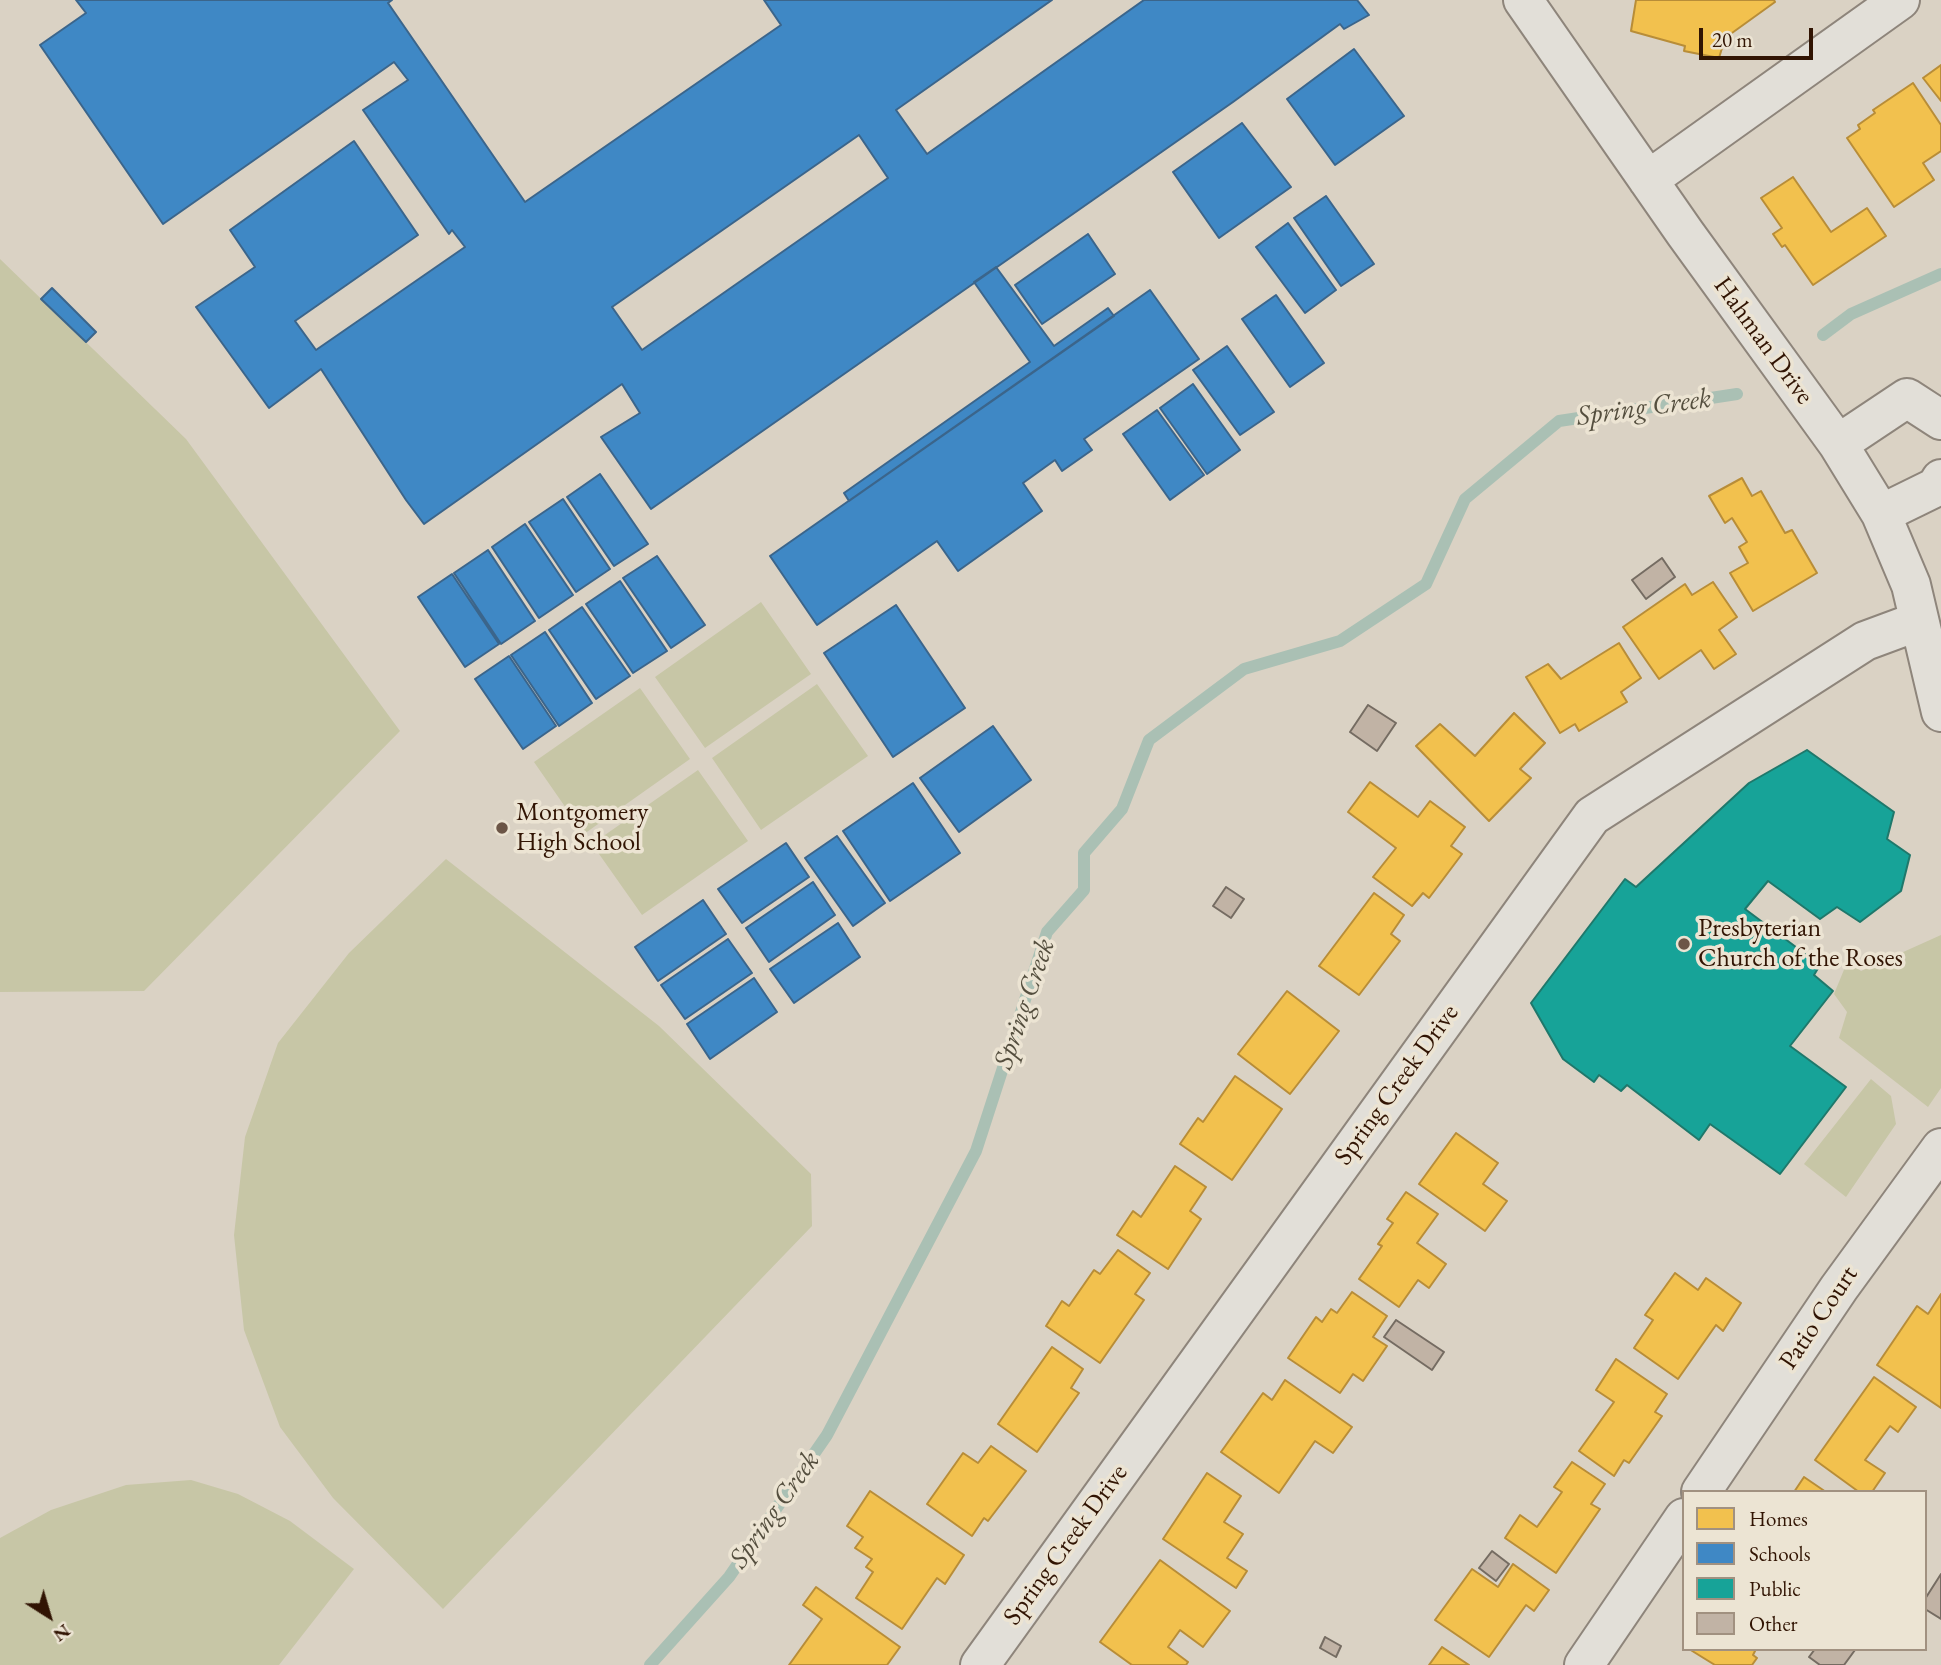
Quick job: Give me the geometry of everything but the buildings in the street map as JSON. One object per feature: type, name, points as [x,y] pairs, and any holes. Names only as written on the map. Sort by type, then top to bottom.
[{"type":"street","name":"Hahman Drive","points":[[1522,0],[1838,444],[1881,514],[1924,594],[1941,712]]},
{"type":"street","points":[[1648,180],[1900,0]]},
{"type":"street","points":[[1838,444],[1907,398],[1941,420]]},
{"type":"street","points":[[1881,514],[1936,487],[1941,479]]},
{"type":"street","name":"Spring Creek Drive","points":[[980,1665],[1592,816],[1865,641],[1924,594]]},
{"type":"street","name":"Patio Court","points":[[1702,1490],[1839,1288],[1941,1148]]},
{"type":"street","points":[[1584,1665],[1682,1521]]},
{"type":"green space","points":[[0,259],[186,439],[400,731],[144,991],[0,992]]},
{"type":"green space","points":[[761,602],[811,674],[705,748],[655,677]]},
{"type":"green space","points":[[817,684],[868,756],[761,830],[712,758]]},
{"type":"green space","points":[[640,688],[690,759],[584,834],[534,762]]},
{"type":"green space","points":[[698,770],[748,841],[642,915],[592,844]]},
{"type":"green space","points":[[446,859],[659,1026],[811,1174],[812,1226],[443,1609],[333,1498],[280,1427],[244,1330],[234,1235],[245,1137],[278,1043],[349,953]]},
{"type":"green space","points":[[1941,935],[1941,1088],[1928,1107],[1839,1038],[1847,1012],[1834,994],[1848,960],[1861,971]]},
{"type":"green space","points":[[1871,1079],[1891,1096],[1896,1124],[1846,1197],[1804,1164]]},
{"type":"green space","points":[[191,1480],[238,1494],[290,1521],[354,1569],[279,1665],[0,1665],[0,1538],[51,1510],[126,1485]]},
{"type":"waterway","name":"Spring Creek","points":[[1823,335],[1851,314],[1941,274]]},
{"type":"waterway","name":"Spring Creek","points":[[650,1665],[729,1577],[827,1435],[976,1151],[1047,932],[1084,890],[1084,853],[1122,809],[1149,740],[1244,669],[1340,641],[1426,584],[1465,499],[1559,421],[1737,394]]},
{"type":"place","name":"Montgomery High School","points":[[502,828]]},
{"type":"place","name":"Presbyterian Church of the Roses","points":[[1684,944]]}]
